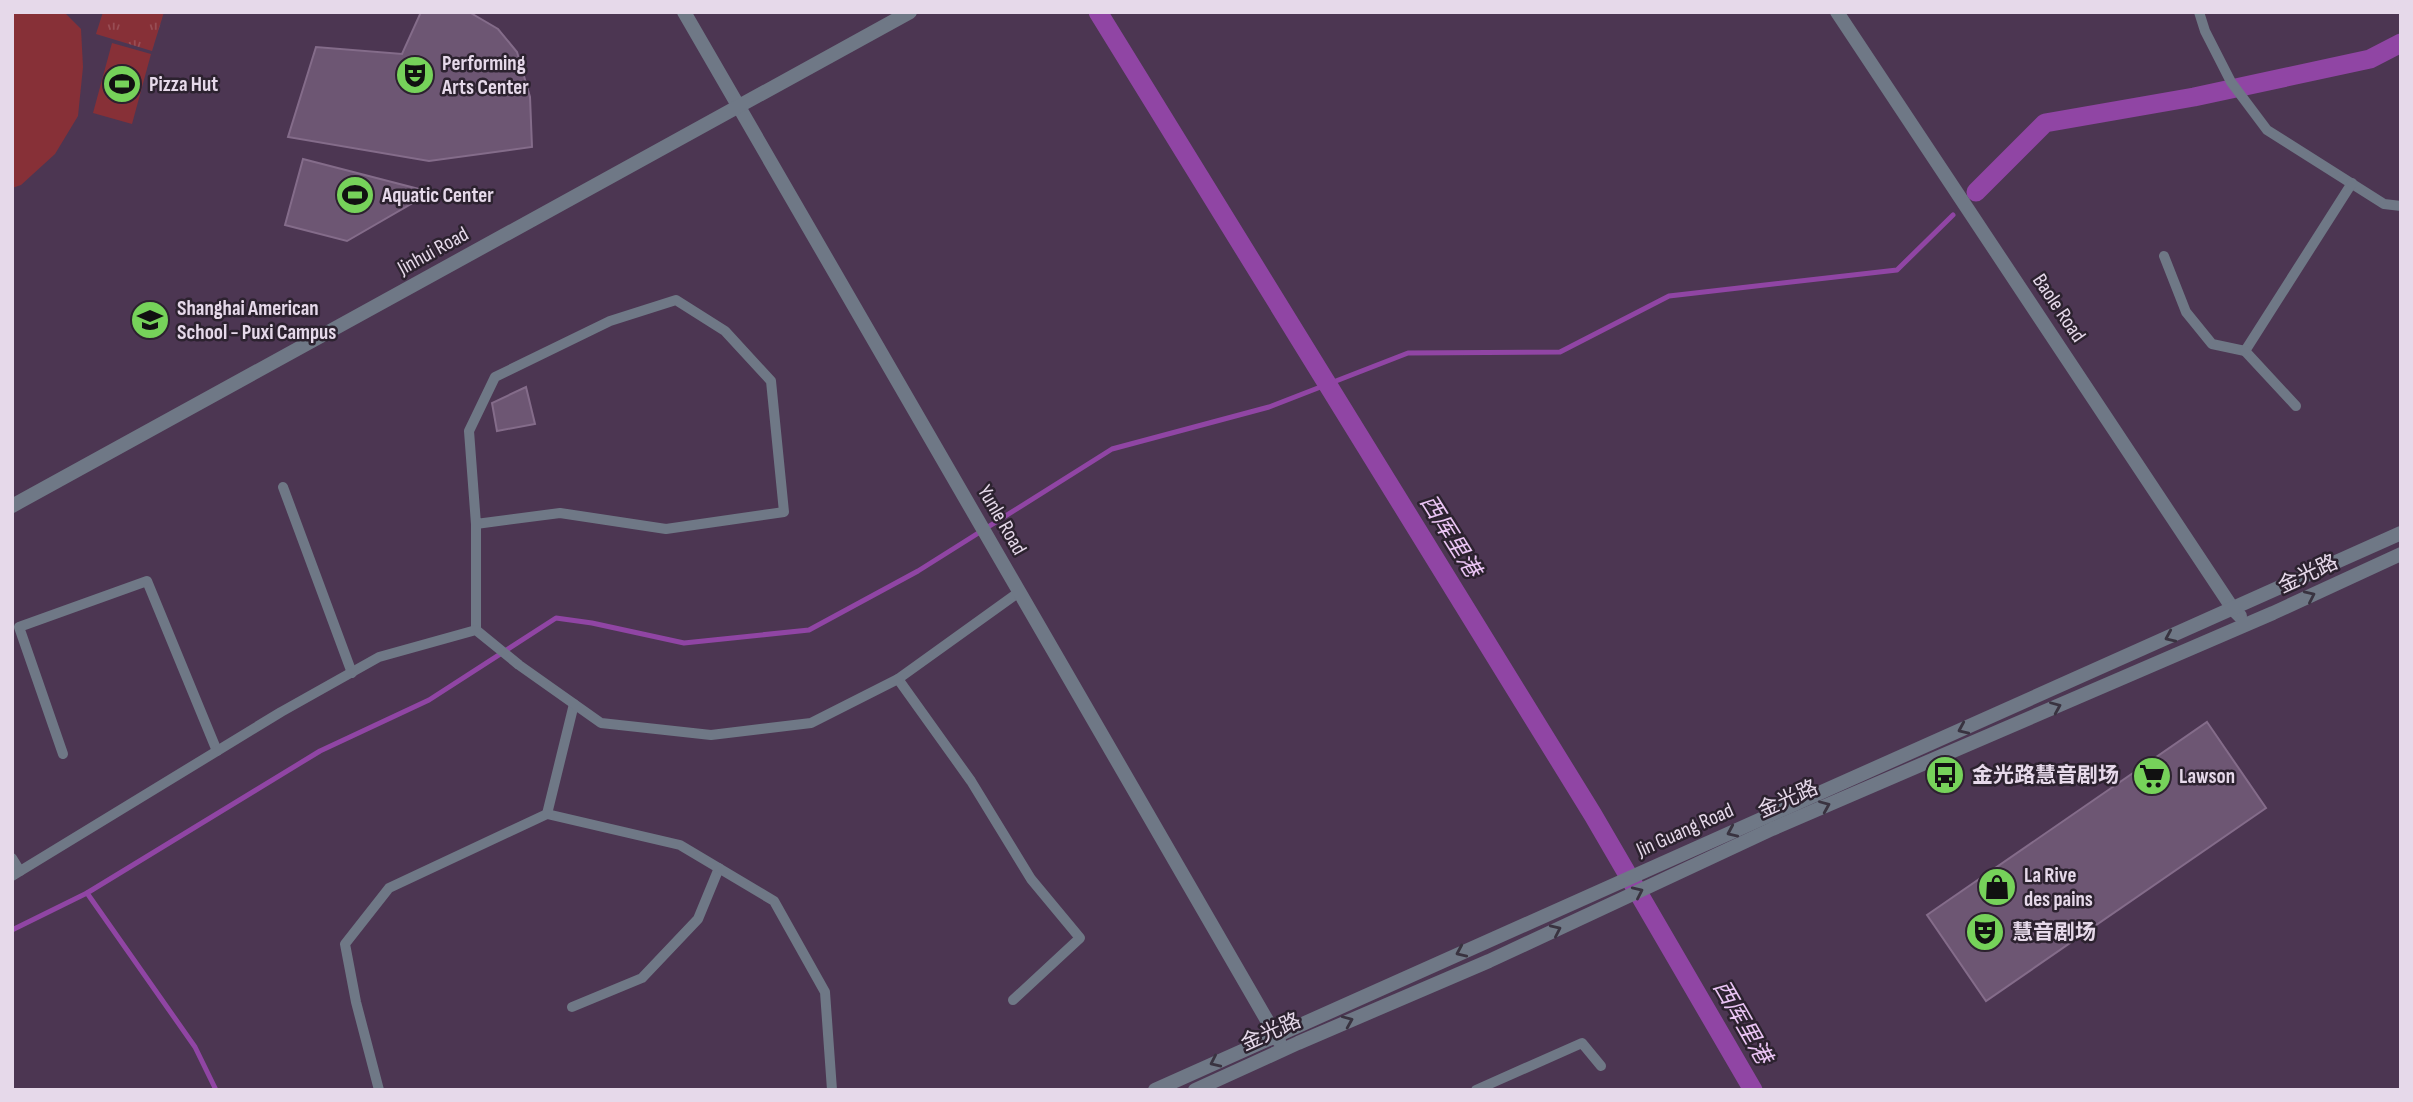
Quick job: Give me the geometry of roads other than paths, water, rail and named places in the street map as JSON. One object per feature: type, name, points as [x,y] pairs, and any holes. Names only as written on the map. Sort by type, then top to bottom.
[{"type":"street","name":"Yunle Road","points":[[684,12],[1275,1035],[1285,1048]]},
{"type":"street","name":"Jinhui Road","points":[[12,506],[910,12]]},
{"type":"street","name":"Baole Road","points":[[1837,12],[2233,609],[2248,624]]},
{"type":"street","name":"Jin Guang Road","points":[[1155,1090],[2401,533]]},
{"type":"street","name":"金光路","points":[[1195,1090],[1285,1048],[1489,961],[1772,829],[2248,624],[2401,554]]},
{"type":"lane","points":[[2199,12],[2204,31],[2231,82],[2267,130],[2384,204],[2401,206]]},
{"type":"lane","points":[[2245,351],[2352,183]]},
{"type":"lane","points":[[2164,256],[2186,312],[2212,344],[2245,351],[2296,406]]},
{"type":"lane","points":[[476,524],[559,513],[666,528],[784,512],[771,381],[725,331],[676,300],[610,321],[495,377],[469,431],[476,524],[476,630]]},
{"type":"lane","points":[[283,486],[352,673]]},
{"type":"lane","points":[[63,754],[19,627],[147,581],[217,751]]},
{"type":"lane","points":[[476,630],[601,723],[711,735],[811,723],[898,679],[1019,592]]},
{"type":"lane","points":[[12,858],[16,874],[217,751],[379,657],[476,630]]},
{"type":"lane","points":[[898,679],[971,781],[1031,879],[1080,938],[1013,1000]]},
{"type":"lane","points":[[547,814],[574,704]]},
{"type":"lane","points":[[379,1090],[356,1002],[345,944],[389,887],[547,814],[680,845],[774,901],[825,992],[832,1090]]},
{"type":"lane","points":[[572,1007],[642,978],[698,919],[719,868]]},
{"type":"lane","points":[[1476,1090],[1582,1043],[1601,1066]]},
{"type":"waterway","name":"西厍里港","points":[[1098,12],[1593,815],[1753,1090]]},
{"type":"waterway","points":[[1976,192],[2045,123],[2194,97],[2370,59],[2401,43]]},
{"type":"waterway","points":[[216,1090],[195,1047],[87,893],[320,751],[429,700],[556,618],[684,643],[809,630],[918,571],[1112,449],[1269,407],[1408,353],[1560,352],[1669,296],[1897,270],[1953,215]]},
{"type":"waterway","points":[[12,930],[87,893]]},
{"type":"place","name":"Performing Arts Center","points":[[415,75]]},
{"type":"place","name":"Pizza Hut","points":[[122,84]]},
{"type":"place","name":"Aquatic Center","points":[[355,195]]},
{"type":"place","name":"Shanghai American School - Puxi Campus","points":[[150,320]]},
{"type":"place","name":"金光路慧音剧场","points":[[1945,775]]},
{"type":"place","name":"Lawson","points":[[2152,776]]},
{"type":"place","name":"La Rive des pains","points":[[1997,887]]},
{"type":"place","name":"慧音剧场","points":[[1985,932]]}]
